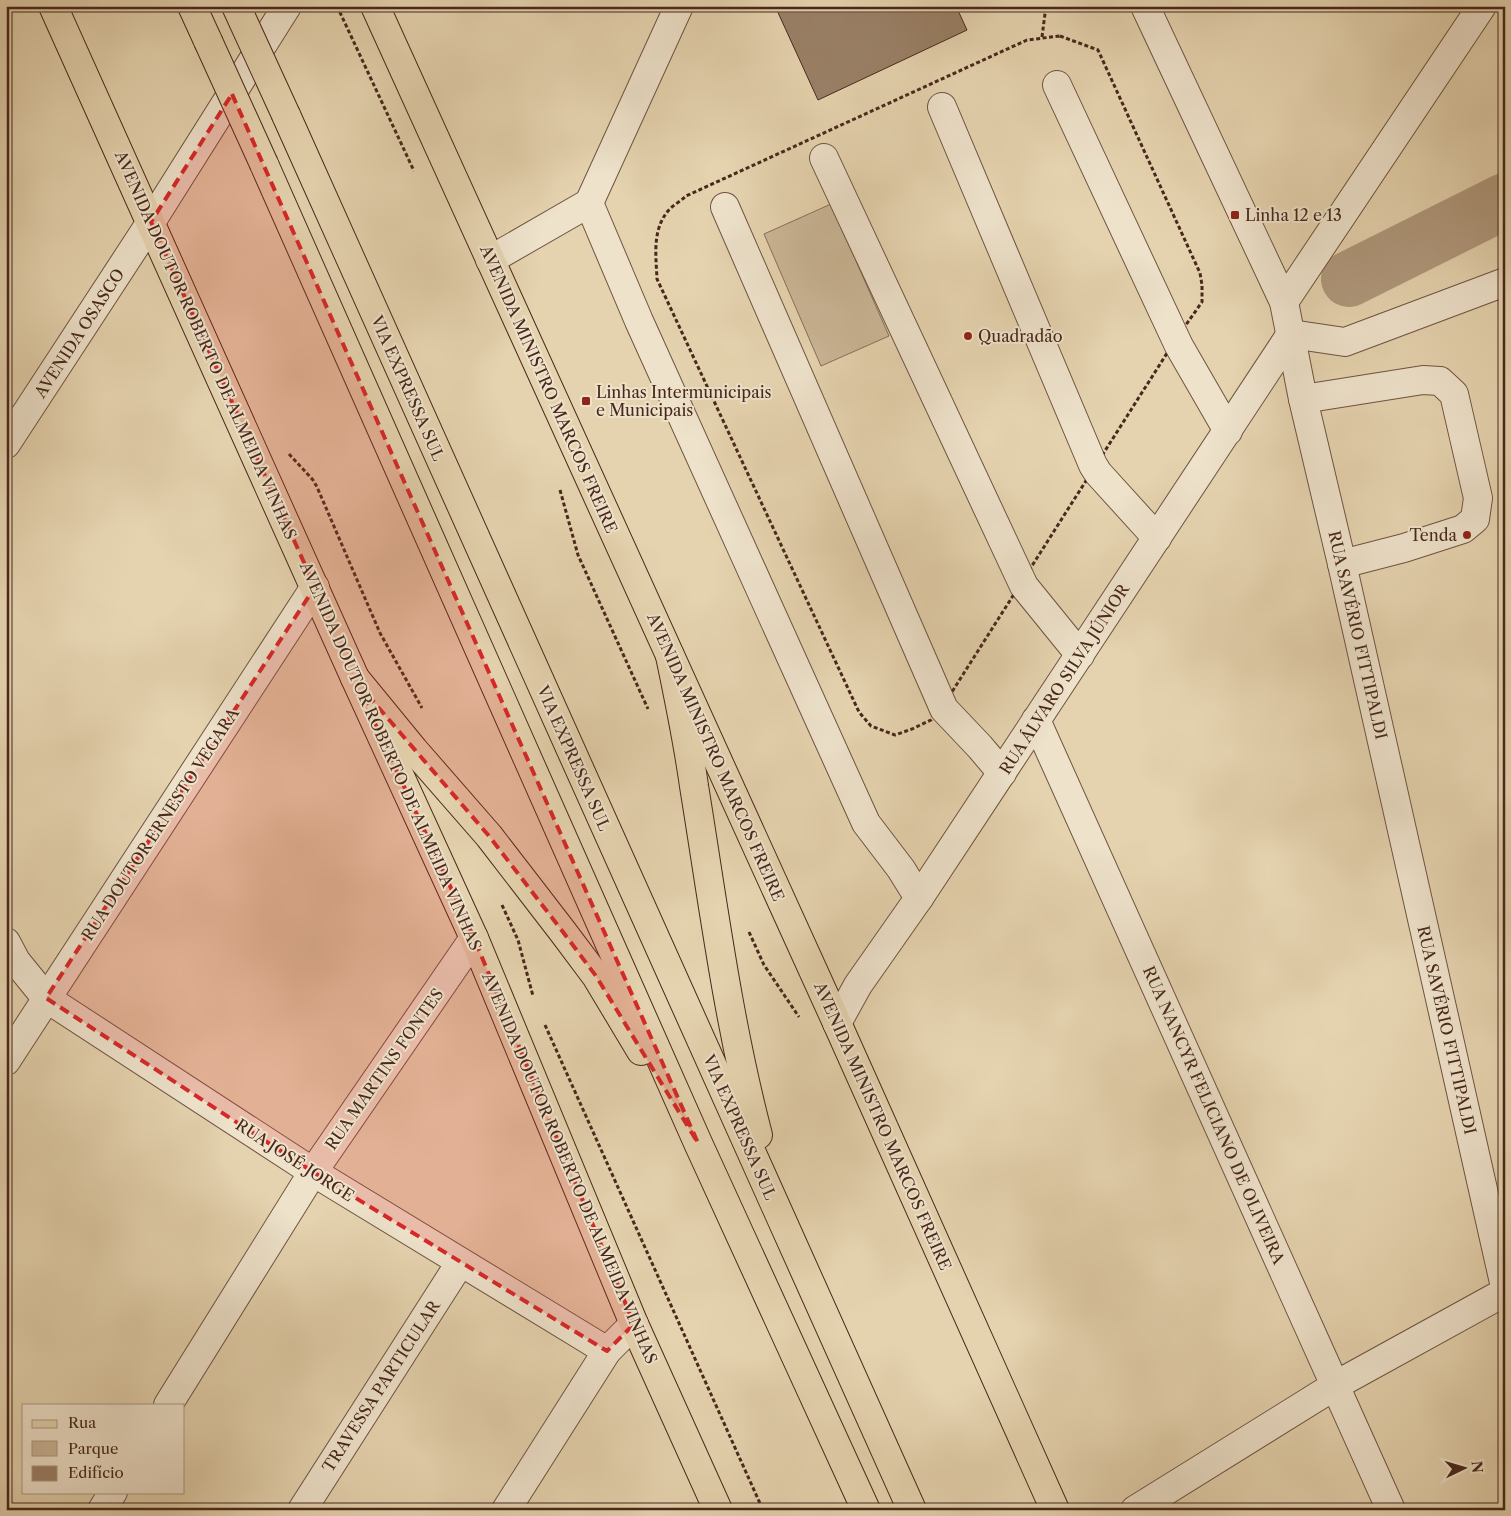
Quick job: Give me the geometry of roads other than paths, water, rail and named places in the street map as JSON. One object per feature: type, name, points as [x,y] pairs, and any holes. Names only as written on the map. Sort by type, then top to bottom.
[{"type":"main road","name":"AVENIDA DOUTOR ROBERTO DE ALMEIDA VINHAS","points":[[53,6],[474,938],[634,1324],[718,1510]]},
{"type":"main road","points":[[192,6],[264,164],[698,1144],[866,1510]]},
{"type":"main road","name":"VIA EXPRESSA SUL","points":[[236,6],[912,1510]]},
{"type":"main road","name":"AVENIDA MINISTRO MARCOS FREIRE","points":[[375,6],[837,1023],[1054,1510]]},
{"type":"main road","points":[[670,656],[694,784],[710,890],[741,1066],[776,1207]]},
{"type":"main road","points":[[355,678],[414,750],[489,836],[596,976],[698,1144]]},
{"type":"street","name":"AVENIDA OSASCO","points":[[6,444],[151,222],[286,6]]},
{"type":"street","points":[[490,260],[589,203],[679,6]]},
{"type":"street","name":"RUA SAVÉRIO FITTIPALDI","points":[[1145,6],[1284,302],[1303,399],[1505,1287]]},
{"type":"street","points":[[1284,302],[1482,6]]},
{"type":"street","points":[[1057,85],[1179,346],[1228,431]]},
{"type":"street","points":[[942,107],[1093,465],[1156,538]]},
{"type":"street","points":[[824,158],[1022,582],[1080,655]]},
{"type":"street","points":[[589,203],[643,330],[866,823],[919,898]]},
{"type":"street","points":[[725,207],[944,709],[1002,773]]},
{"type":"street","points":[[1291,334],[1345,342],[1505,282]]},
{"type":"street","name":"RUA ÁLVARO SILVA JÚNIOR","points":[[837,1023],[858,985],[919,898],[1291,334]]},
{"type":"street","points":[[1303,399],[1423,380],[1440,381],[1454,394],[1478,498],[1475,520],[1463,529],[1404,548],[1342,564]]},
{"type":"street","name":"RUA DOUTOR ERNESTO VEGARA","points":[[6,1061],[315,587]]},
{"type":"street","name":"RUA NANCYR FELICIANO DE OLIVEIRA","points":[[1036,720],[1391,1510]]},
{"type":"street","name":"RUA MARTINS FONTES","points":[[169,1404],[313,1172],[474,938]]},
{"type":"street","name":"RUA JOSÉ JORGE","points":[[6,942],[16,961],[46,998],[313,1172],[607,1351]]},
{"type":"street","name":"TRAVESSA PARTICULAR","points":[[302,1510],[460,1263]]},
{"type":"street","points":[[1135,1510],[1336,1385],[1505,1292]]},
{"type":"street","points":[[506,1510],[607,1351],[634,1324]]},
{"type":"street","points":[[102,1510],[112,1494]]},
{"type":"waterway","points":[[1349,279],[1505,201]]},
{"type":"place","name":"Linha 12 e 13","points":[[1235,215]]},
{"type":"place","name":"Quadradão","points":[[968,336]]},
{"type":"place","name":"Linhas Intermunicipais e Municipais","points":[[586,401]]},
{"type":"place","name":"Tenda","points":[[1467,535]]}]
